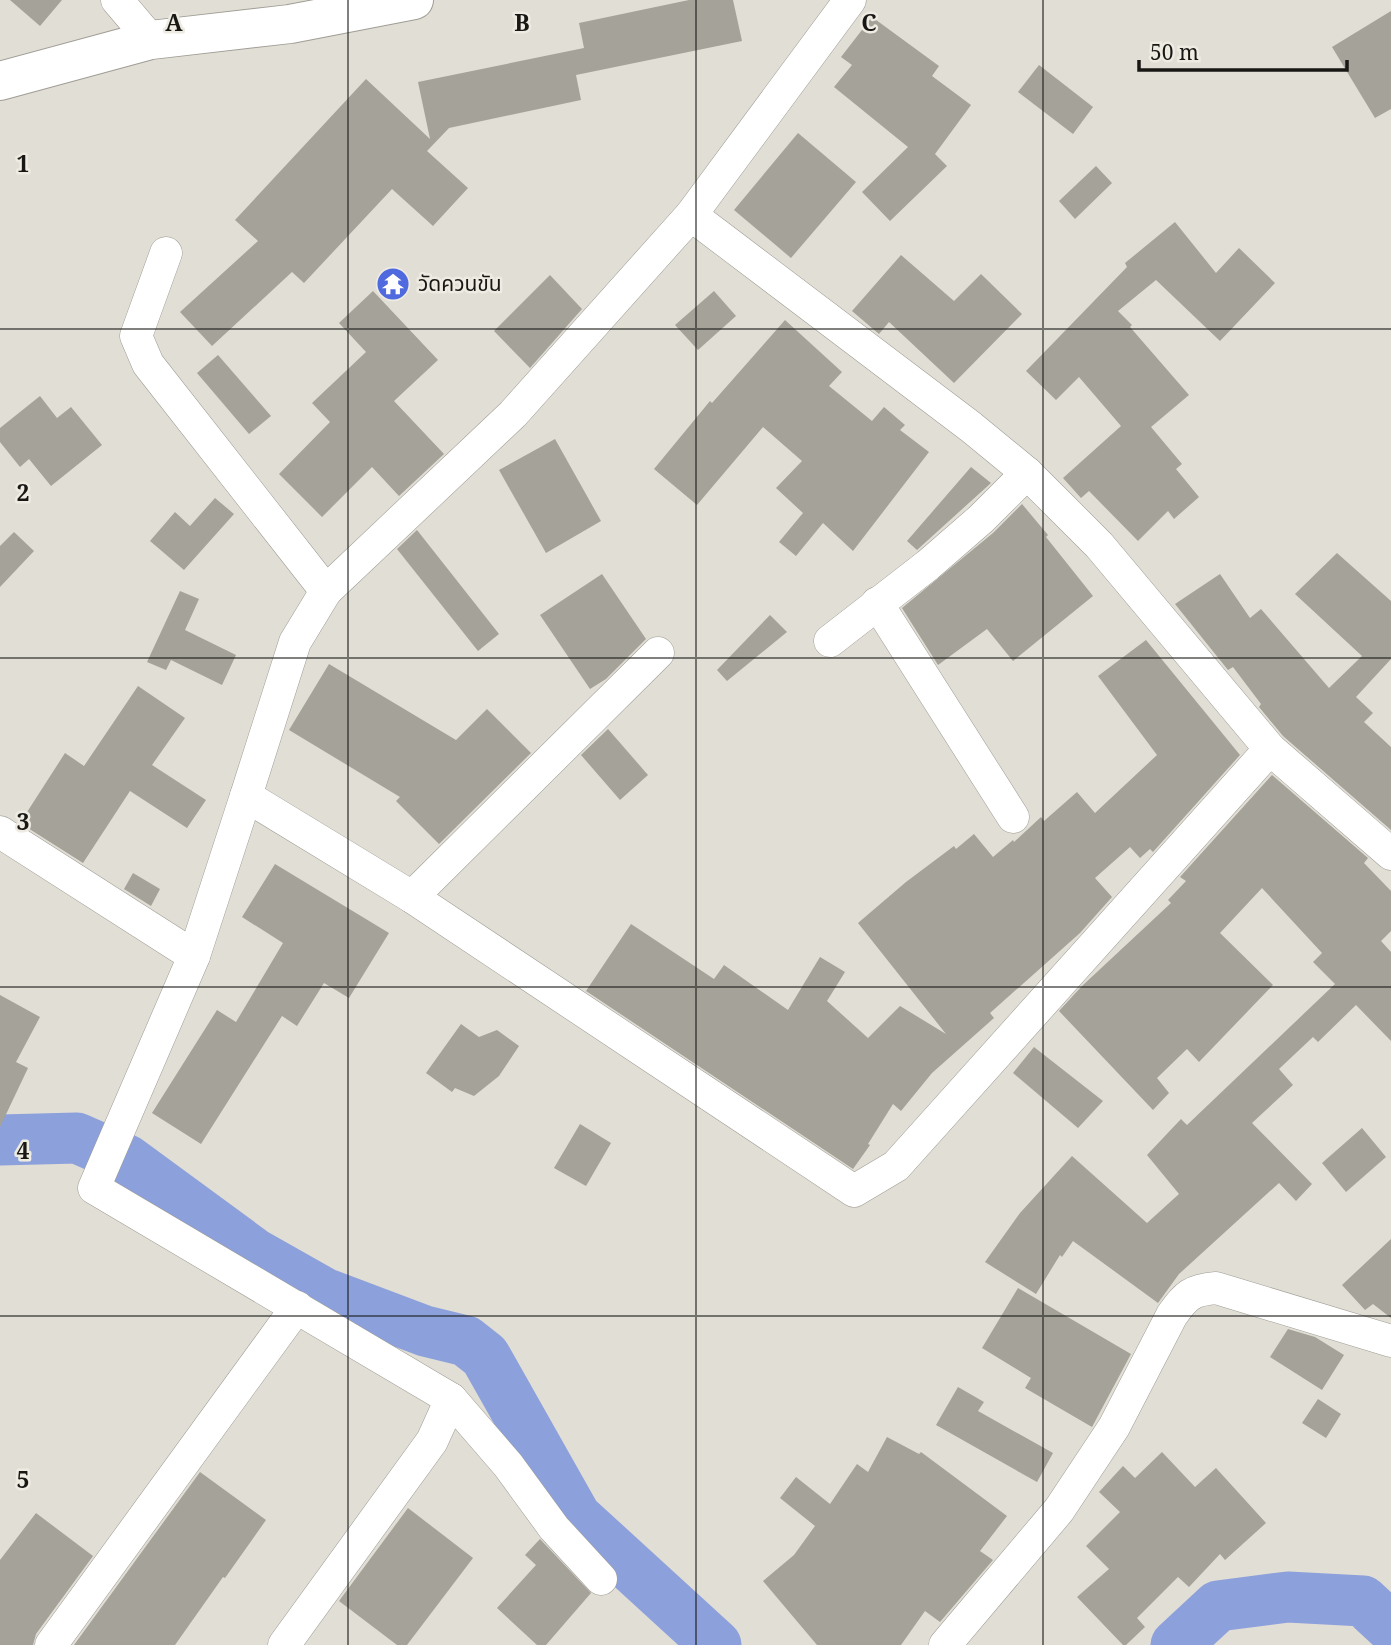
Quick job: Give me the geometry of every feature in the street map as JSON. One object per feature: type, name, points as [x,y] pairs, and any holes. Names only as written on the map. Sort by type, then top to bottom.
[{"type":"main road","points":[[0,81],[151,40],[290,12],[414,0]]},
{"type":"street","points":[[117,0],[151,40]]},
{"type":"street","points":[[601,1579],[554,1528],[508,1465],[451,1399],[94,1188],[194,956],[295,642],[326,591],[513,414],[691,215],[850,0]]},
{"type":"street","points":[[691,215],[971,426],[1027,473],[1098,545],[1270,749],[1391,854]]},
{"type":"street","points":[[166,253],[136,336],[148,363],[326,591]]},
{"type":"street","points":[[830,641],[928,565],[1027,473]]},
{"type":"street","points":[[877,603],[1013,817]]},
{"type":"street","points":[[412,897],[658,653]]},
{"type":"street","points":[[246,796],[412,897],[854,1191],[895,1166],[1270,749]]},
{"type":"street","points":[[0,832],[194,956]]},
{"type":"street","points":[[945,1645],[1059,1510],[1114,1427],[1183,1299],[1198,1289],[1216,1288],[1391,1341]]},
{"type":"street","points":[[51,1645],[297,1307]]},
{"type":"street","points":[[284,1645],[432,1441],[451,1399]]},
{"type":"building","points":[[10,0],[62,0],[40,26]]},
{"type":"building","points":[[689,0],[733,0],[742,41],[576,75],[581,100],[449,128],[427,151],[468,188],[433,226],[392,189],[304,283],[292,272],[212,346],[180,312],[258,241],[235,220],[366,79],[430,139],[418,82],[584,48],[579,23]]},
{"type":"building","points":[[1391,11],[1391,109],[1375,118],[1332,47]]},
{"type":"building","points":[[872,17],[939,66],[932,76],[971,105],[935,154],[947,166],[890,221],[862,192],[908,147],[834,87],[852,65],[841,57]]},
{"type":"building","points":[[1039,65],[1093,107],[1073,134],[1018,92]]},
{"type":"building","points":[[798,133],[856,182],[791,258],[734,210]]},
{"type":"building","points":[[1096,166],[1112,183],[1075,219],[1059,201]]},
{"type":"building","points":[[1175,222],[1216,273],[1239,248],[1275,283],[1220,341],[1156,280],[1118,311],[1189,395],[1151,427],[1182,464],[1176,469],[1199,497],[1174,519],[1168,511],[1138,541],[1089,491],[1081,498],[1063,478],[1121,426],[1079,377],[1056,400],[1026,371],[1127,267],[1125,263]]},
{"type":"building","points":[[901,255],[954,301],[981,274],[1022,314],[954,383],[889,322],[879,334],[852,311]]},
{"type":"building","points":[[550,275],[582,309],[530,368],[494,331]]},
{"type":"building","points":[[373,291],[438,360],[394,401],[444,454],[399,496],[372,467],[322,517],[279,474],[330,422],[312,403],[366,352],[339,323]]},
{"type":"building","points":[[714,291],[736,316],[698,350],[675,325]]},
{"type":"building","points":[[785,320],[842,372],[829,386],[872,421],[884,407],[905,425],[900,430],[929,452],[853,551],[823,523],[796,556],[779,542],[803,513],[776,488],[802,461],[763,427],[697,505],[654,469],[710,401],[712,403]]},
{"type":"building","points":[[218,355],[271,416],[249,434],[197,373]]},
{"type":"building","points":[[40,396],[57,418],[71,407],[102,445],[51,486],[29,459],[20,467],[0,442],[0,428]]},
{"type":"building","points":[[555,439],[601,521],[546,553],[499,470]]},
{"type":"building","points":[[971,467],[991,483],[917,550],[907,541]]},
{"type":"building","points":[[215,498],[234,514],[184,570],[150,541],[175,512],[190,526]]},
{"type":"building","points":[[1022,504],[1093,596],[1013,661],[987,629],[938,665],[902,608],[993,533]]},
{"type":"building","points":[[417,530],[499,634],[478,651],[397,549]]},
{"type":"building","points":[[14,532],[34,551],[0,587],[0,546]]},
{"type":"building","points":[[1337,553],[1391,601],[1391,659],[1356,697],[1373,713],[1364,722],[1391,747],[1391,830],[1283,736],[1259,707],[1261,704],[1233,667],[1228,670],[1175,604],[1220,574],[1250,618],[1261,609],[1329,688],[1362,656],[1295,594]]},
{"type":"building","points":[[602,574],[646,639],[606,679],[590,689],[540,615]]},
{"type":"building","points":[[180,591],[199,599],[185,630],[236,655],[222,685],[171,660],[166,670],[147,662]]},
{"type":"building","points":[[770,615],[787,632],[727,681],[717,670]]},
{"type":"building","points":[[1146,640],[1240,755],[1153,852],[1150,849],[1140,858],[1130,847],[1095,878],[1112,897],[1080,933],[990,1013],[994,1018],[932,1073],[901,1111],[893,1104],[853,1169],[586,991],[631,924],[714,979],[724,965],[788,1010],[820,957],[845,972],[827,1001],[868,1038],[900,1006],[946,1034],[858,923],[906,882],[974,834],[993,857],[1041,817],[1044,821],[1077,792],[1095,813],[1157,755],[1098,676]]},
{"type":"building","points":[[329,664],[456,740],[487,709],[531,753],[439,844],[396,801],[400,797],[289,730]]},
{"type":"building","points":[[138,686],[185,718],[152,765],[206,800],[187,828],[130,791],[83,863],[20,823],[65,753],[84,766]]},
{"type":"building","points":[[608,729],[648,775],[620,800],[581,755]]},
{"type":"building","points":[[1272,775],[1368,858],[1364,863],[1391,891],[1391,931],[1381,941],[1391,952],[1391,1041],[1356,1005],[1318,1042],[1313,1037],[1279,1069],[1293,1085],[1252,1123],[1312,1184],[1296,1201],[1279,1183],[1179,1274],[1158,1303],[1073,1241],[1062,1257],[1060,1255],[1036,1294],[985,1262],[1020,1213],[1072,1156],[1147,1223],[1179,1194],[1147,1155],[1181,1119],[1187,1125],[1335,984],[1313,962],[1322,953],[1262,888],[1220,933],[1273,985],[1199,1062],[1187,1049],[1157,1078],[1169,1093],[1153,1110],[1059,1011],[1171,903],[1168,900],[1186,881],[1180,877]]},
{"type":"building","points":[[275,864],[389,933],[349,998],[324,983],[297,1026],[282,1016],[201,1144],[152,1113],[217,1010],[236,1022],[283,943],[242,917]]},
{"type":"building","points":[[133,873],[160,889],[151,906],[124,889]]},
{"type":"building","points":[[0,995],[40,1017],[16,1062],[28,1068],[0,1127]]},
{"type":"building","points":[[461,1024],[479,1037],[497,1030],[519,1046],[499,1076],[474,1096],[455,1088],[452,1092],[426,1073]]},
{"type":"building","points":[[1034,1047],[1103,1101],[1078,1128],[1013,1073]]},
{"type":"building","points":[[580,1124],[611,1143],[586,1186],[554,1168]]},
{"type":"building","points":[[1362,1128],[1386,1157],[1346,1192],[1322,1163]]},
{"type":"building","points":[[1391,1239],[1391,1318],[1373,1304],[1365,1310],[1342,1285]]},
{"type":"building","points":[[1018,1288],[1131,1354],[1092,1427],[1025,1388],[1031,1378],[982,1348]]},
{"type":"building","points":[[1288,1329],[1315,1337],[1344,1355],[1322,1390],[1270,1357]]},
{"type":"building","points":[[958,1387],[984,1402],[978,1411],[1053,1453],[1037,1482],[936,1425]]},
{"type":"building","points":[[1318,1399],[1341,1414],[1326,1438],[1302,1423]]},
{"type":"building","points":[[887,1437],[919,1454],[921,1452],[1007,1516],[980,1551],[993,1560],[940,1622],[925,1611],[901,1645],[817,1645],[763,1581],[794,1555],[815,1526],[780,1498],[796,1477],[830,1504],[857,1464],[868,1472]]},
{"type":"building","points":[[1162,1452],[1195,1487],[1216,1468],[1266,1523],[1225,1560],[1220,1554],[1189,1587],[1178,1577],[1137,1618],[1145,1627],[1123,1645],[1077,1597],[1109,1569],[1086,1546],[1120,1512],[1099,1492],[1123,1466],[1135,1478]]},
{"type":"building","points":[[200,1472],[266,1520],[225,1578],[223,1577],[175,1645],[74,1645]]},
{"type":"building","points":[[408,1508],[473,1558],[407,1645],[397,1645],[339,1601]]},
{"type":"building","points":[[36,1513],[93,1556],[36,1634],[33,1645],[0,1645],[0,1560]]},
{"type":"building","points":[[540,1539],[591,1593],[546,1645],[537,1645],[497,1608],[536,1565],[525,1555]]},
{"type":"waterway","points":[[0,1140],[77,1138],[127,1160],[255,1254],[324,1293],[425,1331],[466,1341],[485,1356],[576,1517],[716,1645]]},
{"type":"waterway","points":[[1176,1645],[1218,1606],[1288,1597],[1363,1601],[1391,1627]]},
{"type":"place","name":"วัดควนขัน","points":[[393,284]]}]
